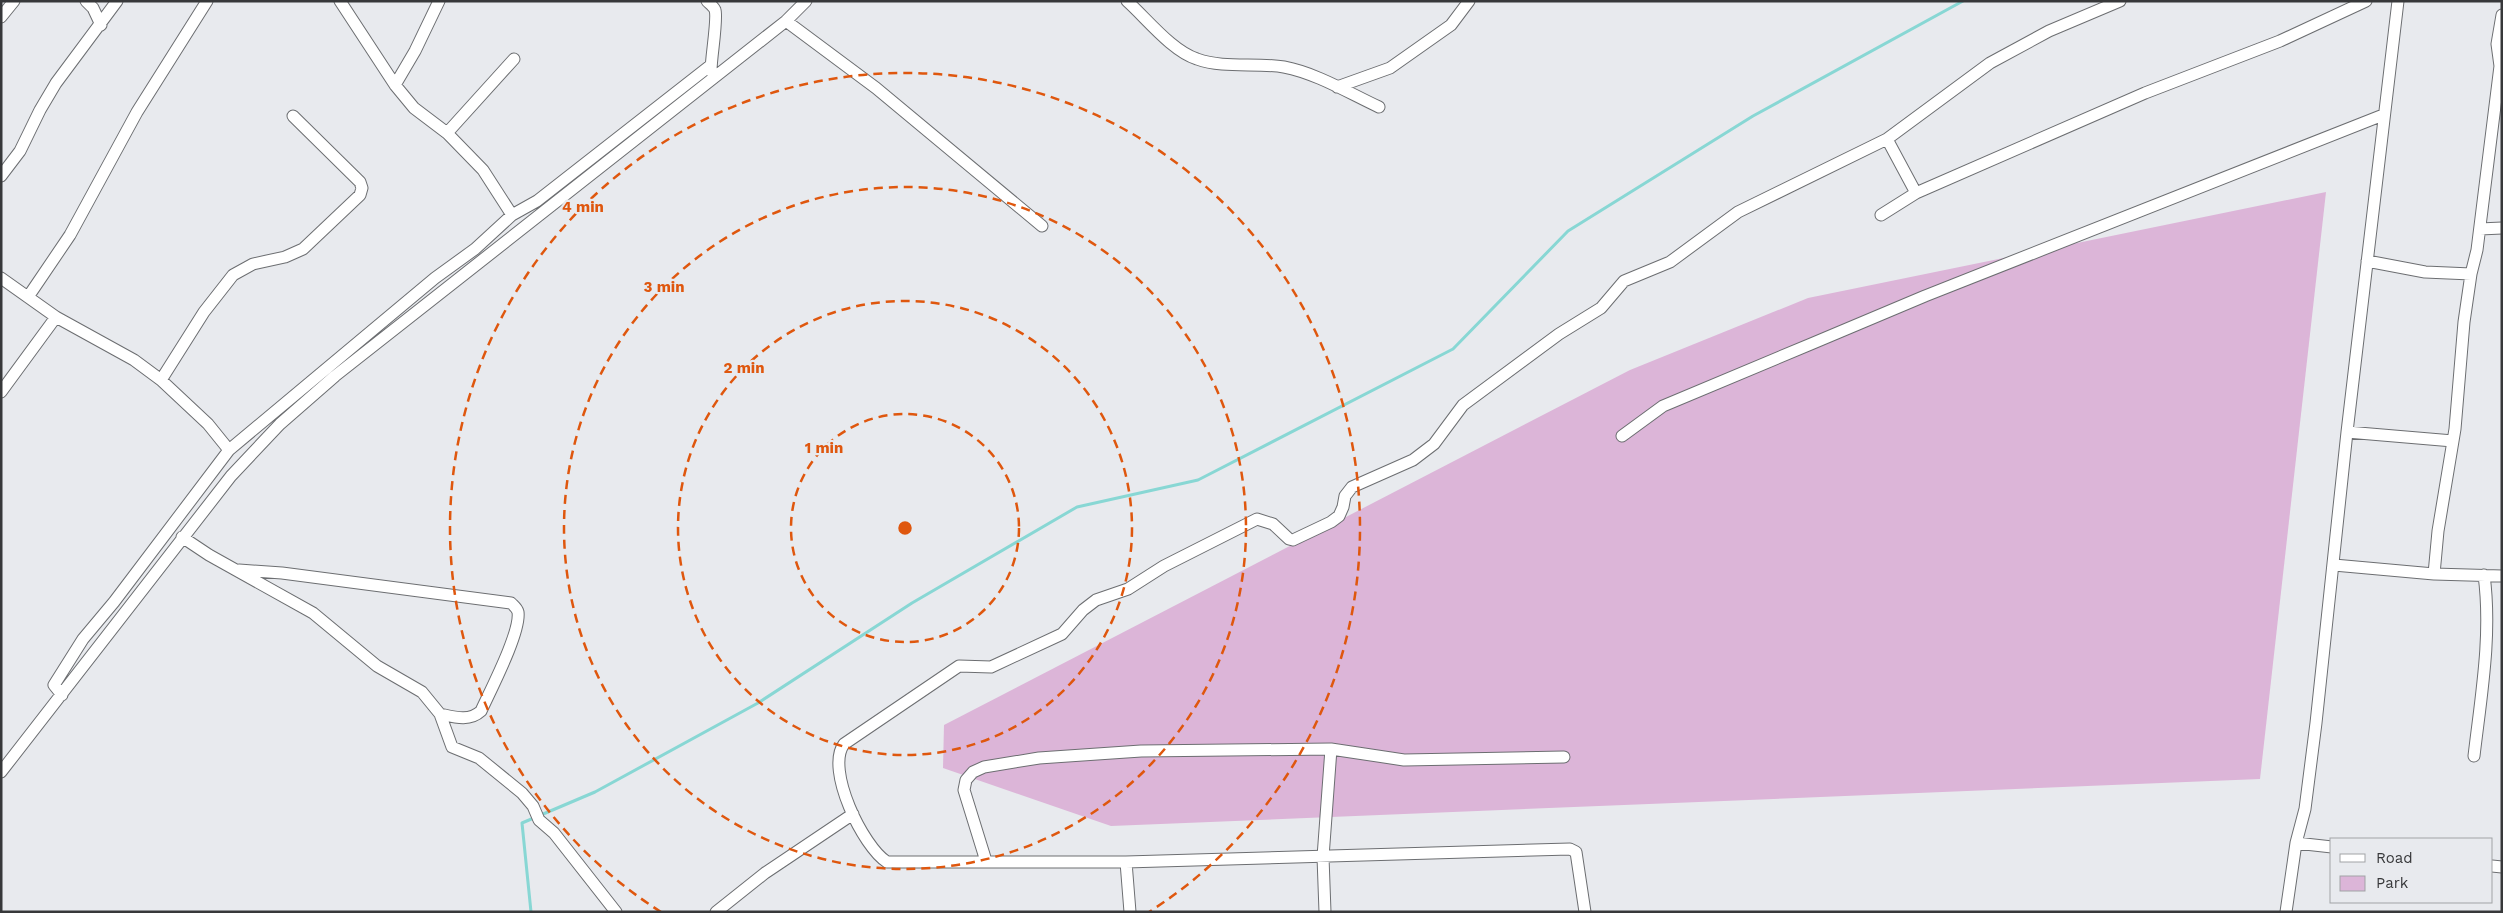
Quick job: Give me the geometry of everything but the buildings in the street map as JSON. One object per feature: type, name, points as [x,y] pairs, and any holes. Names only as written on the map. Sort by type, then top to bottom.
[{"type":"street","points":[[1,18],[14,1]]},
{"type":"street","points":[[86,1],[93,8],[101,25]]},
{"type":"street","points":[[1,176],[20,151],[40,110],[56,83],[117,1]]},
{"type":"street","points":[[28,297],[70,235],[137,112],[207,1]]},
{"type":"street","points":[[340,1],[395,85],[414,108],[447,133],[483,170],[512,215]]},
{"type":"street","points":[[395,85],[415,51],[439,1]]},
{"type":"street","points":[[707,1],[715,10],[716,18],[711,65],[712,77]]},
{"type":"street","points":[[1,772],[182,537],[231,476],[280,424],[712,77],[786,21],[806,1]]},
{"type":"street","points":[[1127,1],[1184,53],[1197,59],[1220,65],[1256,64],[1285,67],[1379,106]]},
{"type":"street","points":[[1337,87],[1390,68],[1451,25],[1469,1]]},
{"type":"street","points":[[1585,912],[1576,852],[1570,849],[1126,862],[887,862],[878,857],[848,806],[838,761],[840,749],[844,744],[959,666],[991,667],[1062,634],[1083,610],[1096,600],[1128,589],[1164,566],[1257,519],[1273,524],[1290,539],[1294,540],[1331,522],[1344,507],[1345,496],[1352,487],[1420,455],[1434,444],[1463,405],[1559,334],[1601,308],[1624,281],[1670,262],[1738,212],[1886,139],[1990,63],[2049,31],[2120,1]]},
{"type":"street","points":[[1880,215],[1916,193],[2145,93],[2280,40],[2366,1]]},
{"type":"street","points":[[2286,912],[2296,842],[2305,809],[2311,761],[2334,564],[2346,432],[2398,1]]},
{"type":"street","points":[[2434,574],[2438,531],[2453,441],[2464,322],[2480,229],[2500,66],[2498,44],[2502,15]]},
{"type":"street","points":[[786,21],[876,88],[1042,226]]},
{"type":"street","points":[[447,133],[514,59]]},
{"type":"street","points":[[62,695],[54,685],[83,639],[114,602],[229,450],[434,278],[475,249],[512,215],[537,201],[711,65]]},
{"type":"street","points":[[1622,436],[1663,406],[1925,296],[2383,115]]},
{"type":"street","points":[[161,380],[204,312],[233,275],[253,264],[286,257],[303,249],[360,194],[362,188],[360,182],[293,116]]},
{"type":"street","points":[[1886,139],[1916,193]]},
{"type":"street","points":[[2480,229],[2502,228]]},
{"type":"street","points":[[2366,261],[2425,272],[2471,274]]},
{"type":"street","points":[[1,278],[56,317],[134,360],[161,380],[208,424],[229,450]]},
{"type":"street","points":[[1,392],[56,317]]},
{"type":"street","points":[[2346,432],[2453,441]]},
{"type":"street","points":[[182,537],[313,613],[377,666],[422,692],[440,714],[452,747],[479,758],[508,780],[533,806],[539,820],[554,833],[616,912]]},
{"type":"street","points":[[2334,564],[2434,574],[2502,576]]},
{"type":"street","points":[[239,570],[282,573],[511,603],[516,607],[518,614],[514,634],[481,711],[476,715],[465,718],[440,714]]},
{"type":"street","points":[[2474,756],[2486,655],[2488,608],[2484,576]]},
{"type":"street","points":[[986,861],[964,790],[966,780],[973,772],[984,767],[1039,758],[1141,751],[1331,749],[1404,760],[1564,757]]},
{"type":"street","points":[[1325,912],[1323,857],[1331,749]]},
{"type":"street","points":[[716,912],[766,873],[853,814]]},
{"type":"street","points":[[2296,842],[2330,847]]},
{"type":"street","points":[[1126,862],[1130,912]]},
{"type":"green space","points":[[2326,192],[2260,779],[1111,826],[943,768],[944,725],[1630,370],[1808,298]]},
{"type":"waterway","points":[[531,912],[522,823],[595,792],[758,703],[912,603],[1077,507],[1198,480],[1453,349],[1568,231],[1753,116],[1963,1]]}]
